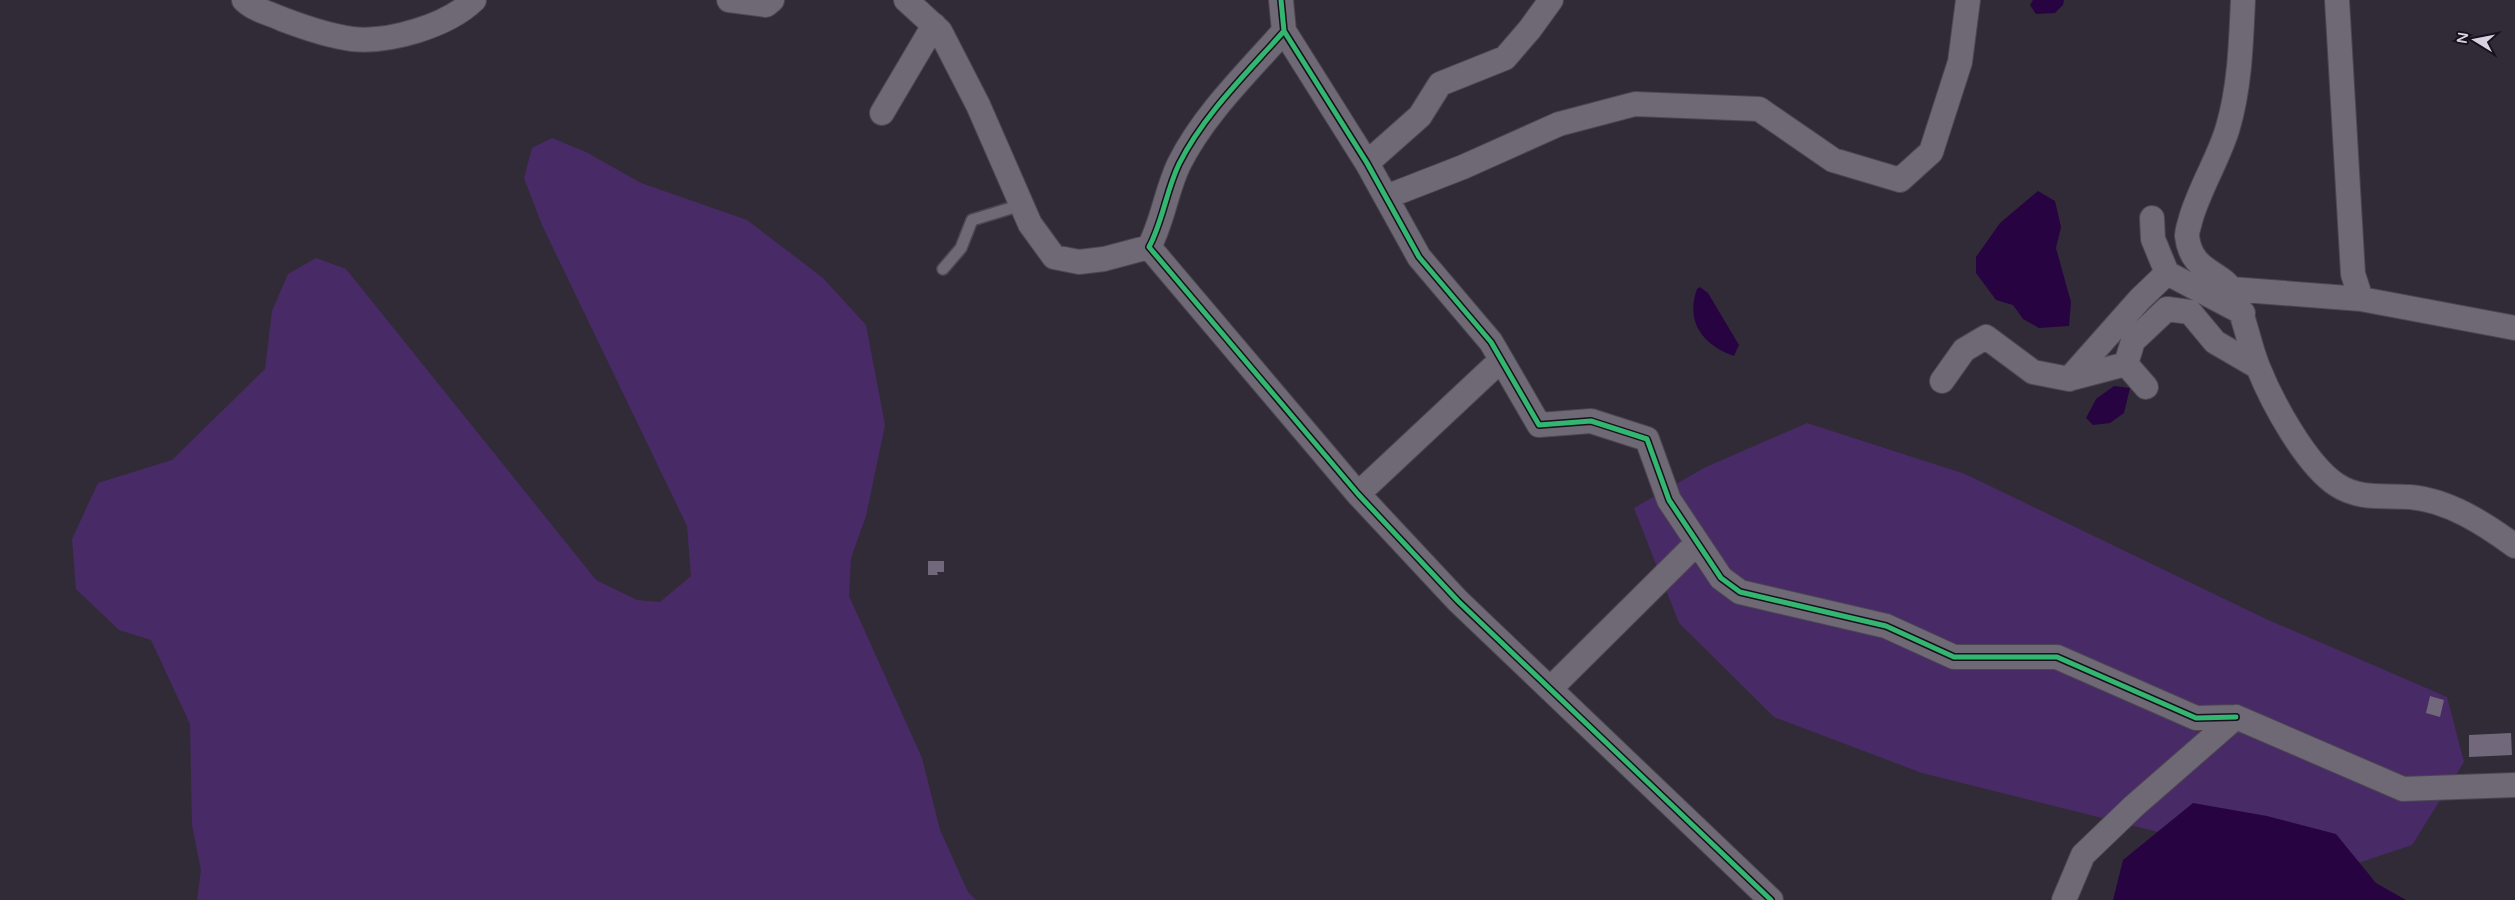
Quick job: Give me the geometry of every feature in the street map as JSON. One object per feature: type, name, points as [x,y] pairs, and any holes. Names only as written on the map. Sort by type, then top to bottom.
[{"type":"street","points":[[244,0],[250,6],[296,24],[353,39],[409,34],[462,11],[474,0]]},
{"type":"street","points":[[729,0],[766,5],[772,0]]},
{"type":"street","points":[[906,0],[940,31],[978,105],[1030,224],[1054,258],[1079,262],[1104,259],[1149,247],[1156,235],[1179,165],[1212,114],[1284,31]]},
{"type":"street","points":[[1281,0],[1284,31],[1367,163],[1418,257],[1491,342],[1539,426],[1591,421],[1646,439],[1669,500],[1720,578],[1740,592],[1886,626],[1954,656],[2057,658],[2196,718],[2236,717],[2403,789],[2515,785]]},
{"type":"street","points":[[1367,163],[1420,116],[1440,84],[1505,58],[1530,30],[1551,0]]},
{"type":"street","points":[[1386,197],[1463,167],[1559,124],[1635,104],[1759,110],[1833,160],[1900,180],[1931,152],[1960,62],[1968,0]]},
{"type":"street","points":[[2243,0],[2238,78],[2228,128],[2198,193],[2187,234],[2196,262],[2231,289],[2243,313],[2258,367],[2282,415],[2310,460],[2337,485],[2362,496],[2411,497],[2448,506],[2497,532],[2515,546]]},
{"type":"street","points":[[2337,0],[2353,274],[2361,299]]},
{"type":"street","points":[[882,113],[934,25]]},
{"type":"street","points":[[2152,218],[2153,239],[2167,273],[2243,313]]},
{"type":"street","points":[[1149,247],[1358,494],[1458,601],[1771,900]]},
{"type":"street","points":[[2070,379],[2140,299],[2167,273]]},
{"type":"street","points":[[2231,289],[2361,299],[2515,328]]},
{"type":"street","points":[[2126,364],[2133,341],[2167,309],[2190,312],[2215,342],[2258,367]]},
{"type":"street","points":[[1942,381],[1964,350],[1986,336],[2033,372],[2070,379],[2126,364]]},
{"type":"street","points":[[1358,494],[1501,360]]},
{"type":"street","points":[[2126,364],[2146,387]]},
{"type":"street","points":[[1550,689],[1697,543]]},
{"type":"street","points":[[2064,900],[2083,855],[2134,806],[2236,717]]},
{"type":"lane","points":[[943,269],[961,248],[972,220],[1021,205]]},
{"type":"shaded area","points":[[2033,0],[2064,0],[2063,5],[2055,13],[2036,14],[2030,5]]},
{"type":"shaded area","points":[[552,138],[586,152],[641,183],[747,220],[823,278],[866,325],[885,425],[866,516],[851,558],[849,596],[922,758],[940,830],[968,892],[976,900],[197,900],[201,870],[192,825],[190,724],[151,640],[119,630],[76,589],[72,539],[98,483],[172,460],[265,369],[272,311],[288,274],[316,258],[346,269],[596,580],[637,600],[660,602],[691,576],[687,526],[542,225],[524,178],[532,148]]},
{"type":"shaded area","points":[[2038,191],[2055,201],[2061,227],[2056,248],[2071,302],[2069,326],[2039,328],[2023,319],[2013,305],[1996,300],[1976,273],[1976,257],[2000,223]]},
{"type":"shaded area","points":[[1700,287],[1708,293],[1739,345],[1734,356],[1713,346],[1699,331],[1693,312],[1697,289]]},
{"type":"shaded area","points":[[2114,386],[2130,388],[2124,413],[2110,423],[2093,425],[2086,418],[2096,399]]},
{"type":"shaded area","points":[[1807,423],[1965,474],[2266,619],[2447,697],[2464,762],[2412,845],[2352,865],[2234,851],[1922,773],[1774,717],[1679,623],[1634,508],[1706,467]]},
{"type":"shaded area","points":[[2193,803],[2267,816],[2336,834],[2376,883],[2406,900],[2113,900],[2123,860]]},
{"type":"building","points":[[928,561],[944,561],[944,572],[937,572],[938,575],[928,575]]},
{"type":"building","points":[[2430,696],[2444,700],[2440,717],[2426,713]]},
{"type":"building","points":[[2511,733],[2512,755],[2469,757],[2469,735]]},
{"type":"cycle path","points":[[1281,0],[1284,31],[1227,94],[1189,146],[1175,174],[1158,227],[1149,247],[1358,494],[1458,601],[1771,900]]},
{"type":"cycle path","points":[[1284,31],[1367,163],[1419,257],[1491,342],[1539,425],[1591,421],[1647,439],[1669,500],[1721,578],[1740,592],[1886,626],[1954,657],[2057,657],[2196,718],[2236,717]]}]
